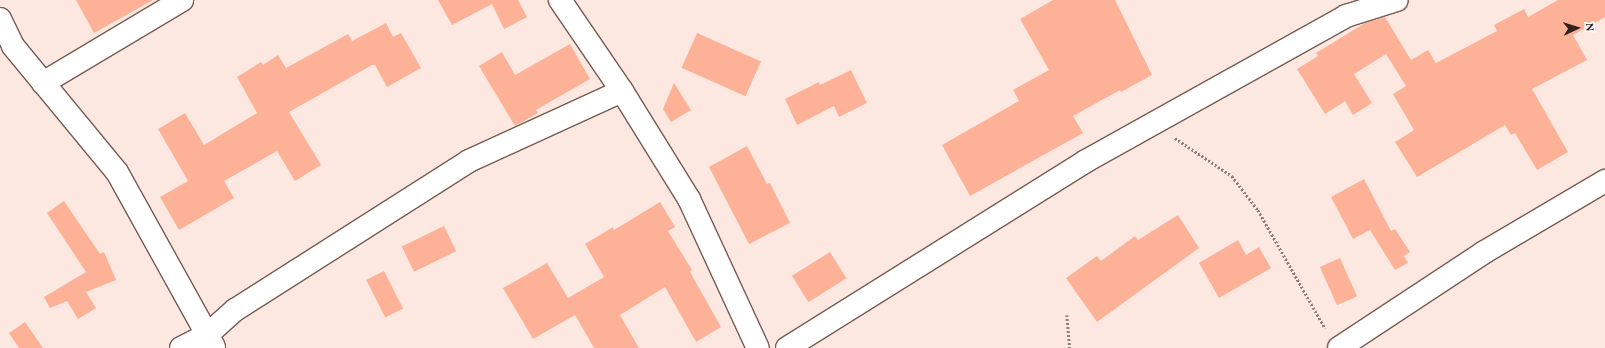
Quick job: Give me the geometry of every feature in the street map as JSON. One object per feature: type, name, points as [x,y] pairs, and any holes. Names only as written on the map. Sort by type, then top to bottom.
[{"type":"street","points":[[43,83],[182,0]]},
{"type":"street","points":[[560,0],[622,91],[689,199],[758,348]]},
{"type":"street","points":[[787,348],[1086,161],[1346,16],[1397,0]]},
{"type":"street","points":[[0,19],[13,46],[117,172],[210,341]]},
{"type":"street","points":[[181,348],[210,341],[235,310],[469,161],[622,91]]},
{"type":"street","points":[[1334,341],[1605,181]]},
{"type":"path","points":[[1151,124],[1232,176],[1258,210],[1334,341]]},
{"type":"path","points":[[1068,315],[1070,348]]},
{"type":"building","points":[[76,0],[153,0],[94,33]]},
{"type":"building","points":[[438,0],[518,0],[527,17],[504,29],[492,4],[452,25]]},
{"type":"building","points":[[1053,0],[1115,0],[1152,75],[1121,92],[1120,90],[1073,116],[1083,133],[970,196],[942,145],[1019,101],[1013,90],[1049,70],[1020,19]]},
{"type":"building","points":[[1558,0],[1605,0],[1605,17],[1573,35],[1587,60],[1532,89],[1568,152],[1537,170],[1515,133],[1511,135],[1505,125],[1417,177],[1395,142],[1414,130],[1393,94],[1406,86],[1386,54],[1354,74],[1372,103],[1353,115],[1345,101],[1325,114],[1297,69],[1318,56],[1316,53],[1365,23],[1385,17],[1411,60],[1428,50],[1436,63],[1497,31],[1494,25],[1524,9],[1528,17]]},
{"type":"building","points":[[386,23],[393,37],[401,33],[421,68],[387,87],[375,65],[372,65],[289,112],[321,165],[295,181],[277,151],[224,181],[234,198],[179,230],[160,197],[188,181],[158,129],[185,113],[204,145],[257,113],[237,77],[261,62],[263,65],[278,55],[286,68],[348,34],[352,41]]},
{"type":"building","points":[[697,33],[761,61],[745,96],[682,68]]},
{"type":"building","points":[[570,44],[590,79],[536,110],[538,113],[515,126],[479,66],[502,52],[515,75]]},
{"type":"building","points":[[851,70],[867,103],[839,117],[834,106],[797,125],[785,99],[819,82],[820,85]]},
{"type":"building","points":[[674,83],[691,110],[671,122],[663,109]]},
{"type":"building","points":[[747,146],[767,184],[770,183],[790,223],[749,244],[709,167]]},
{"type":"building","points":[[1364,179],[1391,231],[1395,229],[1410,252],[1404,256],[1408,263],[1395,270],[1370,230],[1353,239],[1331,197]]},
{"type":"building","points":[[64,201],[100,254],[104,252],[116,280],[86,292],[96,308],[78,319],[67,301],[50,308],[44,297],[86,272],[47,213]]},
{"type":"building","points":[[660,202],[675,227],[668,231],[692,270],[690,272],[721,327],[696,342],[665,287],[620,315],[639,348],[594,348],[575,315],[533,339],[503,288],[547,263],[568,298],[604,277],[585,244],[613,227],[614,230]]},
{"type":"building","points":[[1178,215],[1199,248],[1097,322],[1066,278],[1097,256],[1101,261],[1135,236],[1138,240]]},
{"type":"building","points":[[444,226],[456,251],[414,272],[402,247]]},
{"type":"building","points":[[1238,240],[1246,255],[1259,247],[1271,268],[1219,298],[1199,263]]},
{"type":"building","points":[[830,252],[846,278],[808,302],[792,276]]},
{"type":"building","points":[[1340,258],[1357,296],[1337,305],[1320,267]]},
{"type":"building","points":[[384,271],[403,308],[385,318],[366,280]]},
{"type":"building","points":[[25,322],[43,348],[19,348],[9,333]]}]
